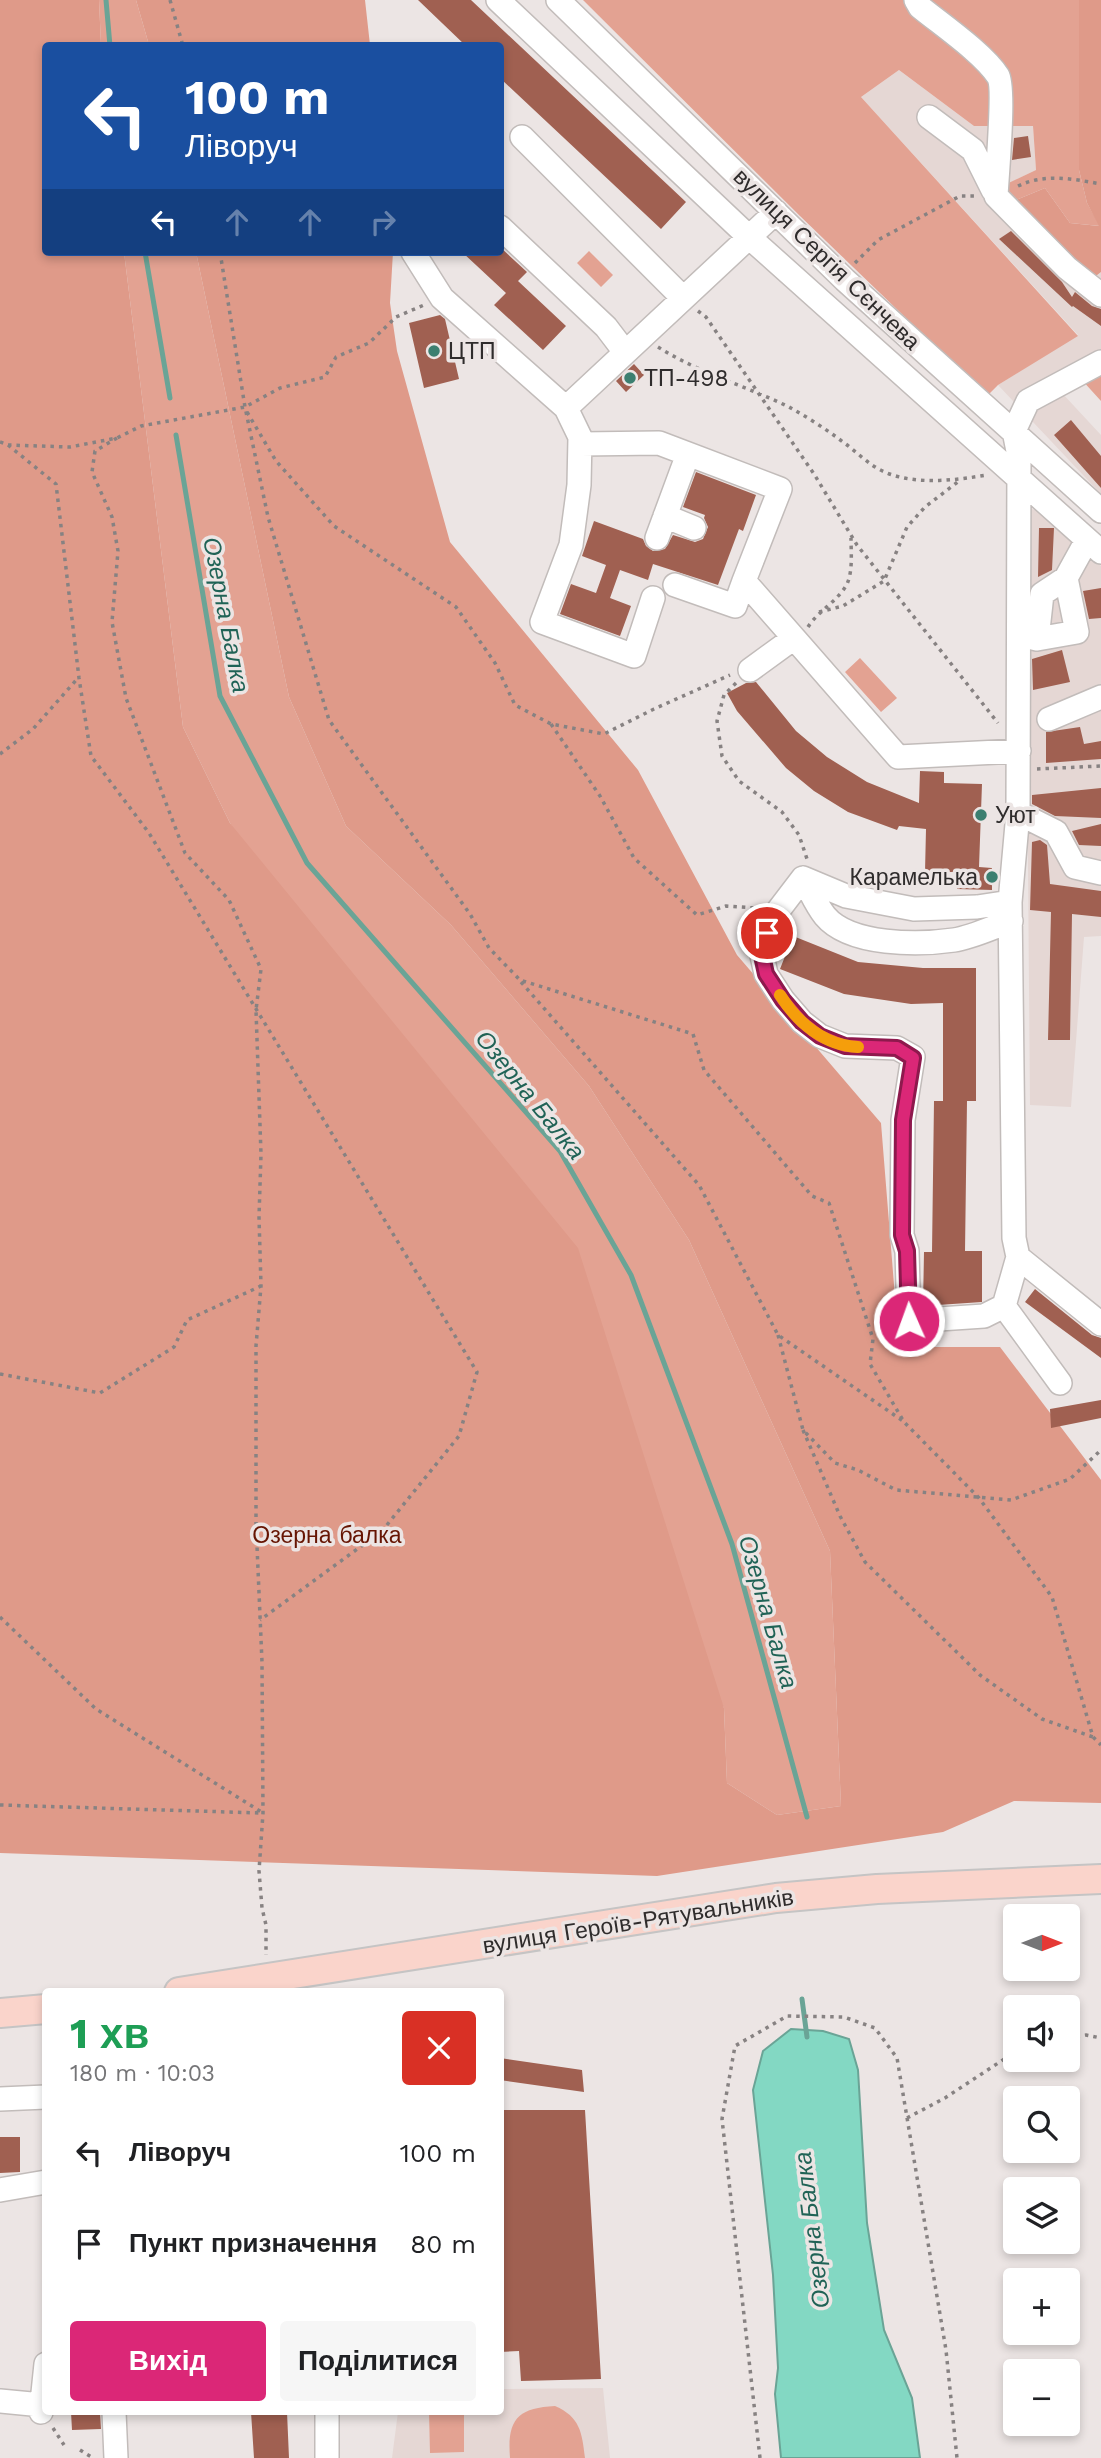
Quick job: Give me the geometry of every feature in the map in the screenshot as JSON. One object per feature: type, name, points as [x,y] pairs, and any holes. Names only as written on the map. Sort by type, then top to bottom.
[{"type":"main road","name":"вулиця Героїв-Рятувальників","points":[[229,1988],[266,1985],[776,1898],[877,1889],[1101,1879]]},
{"type":"main road","points":[[0,2013],[42,2009]]},
{"type":"street","points":[[498,0],[749,237],[1094,546],[1066,578],[1042,594],[1029,637]]},
{"type":"street","name":"вулиця Сергія Сєнчева","points":[[558,0],[845,280],[1101,511]]},
{"type":"street","points":[[916,0],[920,7],[978,56],[999,78],[1001,100],[996,196]]},
{"type":"street","points":[[929,117],[974,149],[996,196],[1067,268],[1101,295]]},
{"type":"street","points":[[522,137],[683,298]]},
{"type":"street","points":[[566,408],[776,212]]},
{"type":"street","points":[[504,231],[606,327],[639,340]]},
{"type":"street","points":[[416,256],[442,298],[566,408],[580,437],[579,485],[571,545],[542,622],[634,656],[653,598]]},
{"type":"street","points":[[606,327],[639,340]]},
{"type":"street","points":[[803,878],[774,916],[761,951],[766,974],[802,1022],[820,1036],[845,1046],[897,1048],[913,1058],[903,1120],[902,1235],[907,1251],[909,1321],[984,1316],[1004,1306],[1018,1258],[1014,1238],[1010,911],[1029,637],[1019,456],[1014,431],[1028,401],[1101,362]]},
{"type":"street","points":[[581,444],[659,443],[780,489],[735,606],[675,585]]},
{"type":"street","points":[[657,538],[688,454]]},
{"type":"street","points":[[665,516],[694,528]]},
{"type":"street","points":[[1029,637],[1077,632],[1066,578]]},
{"type":"street","points":[[744,581],[898,757],[1019,760]]},
{"type":"street","points":[[750,670],[797,642]]},
{"type":"street","points":[[1049,719],[1101,697]]},
{"type":"street","points":[[1018,813],[1056,832],[1075,867],[1101,873]]},
{"type":"street","points":[[803,878],[845,896],[914,909],[977,907],[1010,911]]},
{"type":"street","points":[[803,878],[825,916],[843,930],[873,938],[913,943],[957,939],[1010,911]]},
{"type":"street","points":[[1018,1258],[1101,1324]]},
{"type":"street","points":[[1004,1306],[1060,1383]]},
{"type":"street","points":[[0,2099],[42,2097]]},
{"type":"street","points":[[0,2190],[42,2183]]},
{"type":"street","points":[[0,2401],[41,2409],[42,2400]]},
{"type":"street","points":[[114,2415],[116,2458]]},
{"type":"street","points":[[327,2415],[327,2458]]},
{"type":"path","points":[[170,0],[183,42]]},
{"type":"path","points":[[845,280],[858,259],[878,240],[960,195],[996,196],[1026,182],[1059,177],[1101,184]]},
{"type":"path","points":[[220,256],[245,407],[268,517],[329,720],[470,914],[489,948],[699,1185],[778,1335],[803,1430],[840,1516],[865,1562],[980,1675],[1042,1719],[1093,1737],[1101,1745]]},
{"type":"path","points":[[266,1985],[266,1925],[259,1871],[263,1813],[256,1523],[256,1346],[261,1286],[258,1217],[261,1154],[256,1010],[261,969],[229,900],[185,853],[126,698],[112,622],[118,551],[112,517],[92,472],[95,451],[141,426],[245,407],[280,388],[325,377],[336,357],[369,343],[396,317],[442,298]]},
{"type":"path","points":[[683,298],[706,317],[814,474],[851,536],[936,644],[1019,760],[1101,766]]},
{"type":"path","points":[[639,340],[692,368],[790,408],[874,467],[912,479],[961,480],[992,474],[1015,480],[1019,478]]},
{"type":"path","points":[[245,407],[275,461],[334,526],[456,607],[495,663],[515,705],[551,724],[604,734],[722,677],[750,670]]},
{"type":"path","points":[[8,445],[70,447],[117,438]]},
{"type":"path","points":[[0,442],[8,445],[56,484],[91,756],[149,833],[477,1372],[459,1436],[382,1531],[260,1620]]},
{"type":"path","points":[[819,612],[843,606],[884,581],[907,527],[925,507],[961,480]]},
{"type":"path","points":[[797,642],[819,612],[848,583],[851,536]]},
{"type":"path","points":[[750,670],[724,695],[717,722],[722,756],[739,781],[782,812],[799,835],[807,858],[803,878]]},
{"type":"path","points":[[0,754],[33,729],[79,678]]},
{"type":"path","points":[[551,724],[600,796],[634,858],[697,915],[726,906],[765,909],[774,916]]},
{"type":"path","points":[[520,980],[693,1034],[704,1070],[812,1196],[828,1203],[873,1339],[870,1364],[904,1422]]},
{"type":"path","points":[[0,1374],[100,1393],[174,1347],[187,1320],[261,1286]]},
{"type":"path","points":[[778,1335],[904,1422],[979,1498],[1052,1597],[1093,1737]]},
{"type":"path","points":[[803,1430],[835,1464],[858,1470],[896,1490],[979,1498],[1011,1500],[1070,1479],[1101,1450]]},
{"type":"path","points":[[0,1617],[96,1709],[263,1813]]},
{"type":"path","points":[[0,1805],[263,1813]]},
{"type":"path","points":[[760,2458],[722,2119],[736,2046],[787,2016],[844,2017],[876,2028],[897,2058],[946,2350],[957,2458]]},
{"type":"path","points":[[1080,2036],[1101,2038]]},
{"type":"path","points":[[907,2118],[945,2098],[1003,2060]]},
{"type":"path","points":[[80,2450],[93,2458]]},
{"type":"shaded area","points":[[99,0],[136,0],[148,42],[101,42]]},
{"type":"shaded area","points":[[583,0],[1079,0],[1079,170],[1087,203],[1100,226],[1070,223],[1045,188],[1011,202],[998,188],[1036,170],[1033,126],[974,126],[899,70],[861,97],[1078,336],[998,385],[987,396],[800,216]]},
{"type":"shaded area","points":[[899,70],[974,126],[1033,126],[1036,170],[999,188],[1093,279],[1101,272],[1101,355],[1048,378],[1101,435],[1101,494],[998,385],[1078,335],[861,97]]},
{"type":"shaded area","points":[[589,251],[613,275],[601,287],[577,263]]},
{"type":"shaded area","points":[[124,256],[197,256],[289,697],[346,826],[451,925],[589,1086],[689,1240],[830,1551],[841,1806],[777,1815],[727,1783],[724,1708],[230,823],[183,727]]},
{"type":"shaded area","points":[[1101,369],[1101,401],[1081,379]]},
{"type":"shaded area","points":[[1025,507],[1045,513],[1101,566],[1101,936],[1084,937],[1071,1107],[1030,1105]]},
{"type":"shaded area","points":[[860,658],[897,698],[881,712],[845,672]]},
{"type":"shaded area","points":[[603,2388],[610,2458],[392,2458],[398,2415],[504,2415],[504,2389]]},
{"type":"shaded area","points":[[555,2406],[575,2420],[583,2440],[585,2458],[510,2458],[510,2434],[517,2418],[532,2410]]},
{"type":"shaded area","points":[[429,2415],[464,2415],[464,2452],[430,2453]]},
{"type":"green space","name":"Озерна балка","points":[[0,0],[99,0],[101,42],[42,42],[42,256],[124,256],[183,727],[230,823],[578,1248],[724,1708],[727,1783],[777,1815],[841,1806],[830,1551],[689,1240],[589,1086],[451,925],[346,826],[289,697],[197,256],[393,256],[390,303],[397,351],[450,542],[638,770],[737,955],[881,1123],[899,1347],[1000,1347],[1101,1480],[1101,1803],[1014,1801],[943,1832],[657,1876],[0,1853]]},
{"type":"green space","points":[[136,0],[365,0],[370,42],[148,42]]},
{"type":"green space","points":[[1079,0],[1101,0],[1101,272],[1092,279],[1011,202],[1045,188],[1070,223],[1099,226],[1087,203],[1079,170]]},
{"type":"water","points":[[791,2029],[823,2031],[849,2039],[858,2070],[867,2223],[884,2330],[912,2398],[920,2458],[781,2458],[775,2394],[778,2368],[773,2275],[753,2090],[763,2051]]},
{"type":"building","points":[[418,0],[471,0],[686,202],[661,229],[504,82],[504,42],[462,42]]},
{"type":"building","points":[[1028,136],[1031,157],[1012,160],[1014,138]]},
{"type":"building","points":[[1011,231],[1062,282],[1072,297],[1075,292],[1092,306],[1101,309],[1101,326],[1072,307],[999,239]]},
{"type":"building","points":[[504,251],[527,272],[518,281],[566,326],[543,350],[494,305],[506,293],[466,256],[504,256]]},
{"type":"building","name":"ЦТП","points":[[440,315],[445,319],[459,379],[424,388],[409,323]]},
{"type":"building","name":"ТП-498","points":[[634,364],[644,375],[626,392],[616,381]]},
{"type":"building","points":[[1071,420],[1101,456],[1101,488],[1054,435]]},
{"type":"building","points":[[696,472],[756,495],[743,531],[739,529],[718,585],[653,564],[648,580],[620,570],[610,598],[631,606],[620,636],[560,614],[571,584],[596,593],[606,565],[582,556],[594,521],[643,539],[646,546],[653,551],[665,549],[673,535],[695,542],[703,539],[708,527],[705,515],[683,507]]},
{"type":"building","points":[[1039,528],[1054,528],[1052,570],[1038,577]]},
{"type":"building","points":[[1101,588],[1101,618],[1089,619],[1083,591]]},
{"type":"building","points":[[1062,650],[1070,682],[1033,690],[1032,659]]},
{"type":"building","points":[[756,682],[796,731],[827,757],[867,782],[919,803],[920,771],[944,772],[944,783],[982,784],[979,867],[992,868],[992,890],[957,889],[957,872],[925,872],[926,829],[899,826],[897,830],[848,812],[814,791],[786,768],[737,711],[727,693],[746,683]]},
{"type":"building","points":[[1080,727],[1084,744],[1101,741],[1101,759],[1046,763],[1046,732]]},
{"type":"building","points":[[1101,788],[1101,818],[1055,816],[1032,804],[1032,795]]},
{"type":"building","points":[[1101,824],[1101,846],[1079,845],[1072,831]]},
{"type":"building","points":[[1040,840],[1047,845],[1050,884],[1101,891],[1101,917],[1072,914],[1070,1040],[1048,1040],[1051,912],[1030,910],[1032,842]]},
{"type":"building","points":[[793,936],[858,962],[923,968],[976,968],[976,1101],[967,1101],[965,1251],[982,1251],[982,1302],[923,1306],[924,1252],[932,1252],[934,1101],[943,1101],[943,1003],[911,1004],[844,994],[780,969]]},
{"type":"building","points":[[1035,1289],[1092,1335],[1101,1338],[1101,1358],[1025,1302]]},
{"type":"building","points":[[1101,1400],[1101,1418],[1051,1428],[1050,1409]]},
{"type":"building","points":[[504,2059],[582,2070],[584,2092],[504,2081]]},
{"type":"building","points":[[504,2110],[585,2110],[601,2379],[521,2381],[519,2351],[504,2352]]},
{"type":"building","points":[[0,2137],[20,2137],[20,2172],[0,2173]]},
{"type":"building","points":[[71,2415],[100,2415],[101,2429],[72,2430]]},
{"type":"building","points":[[251,2415],[287,2415],[289,2458],[254,2458]]},
{"type":"waterway","name":"Озерна Балка","points":[[106,0],[110,42]]},
{"type":"waterway","name":"Озерна Балка","points":[[146,256],[170,398]]},
{"type":"waterway","name":"Озерна Балка","points":[[176,435],[220,696],[307,863],[560,1151],[631,1275],[732,1544],[807,1817]]},
{"type":"waterway","name":"Озерна Балка","points":[[802,1999],[807,2037]]},
{"type":"slow traffic","points":[[780,995],[802,1022],[820,1036],[845,1046],[858,1047]]},
{"type":"place","name":"ЦТП","points":[[434,351]]},
{"type":"place","name":"ТП-498","points":[[630,378]]},
{"type":"place","name":"Уют","points":[[981,815]]},
{"type":"place","name":"Карамелька","points":[[992,877]]},
{"type":"route","points":[[767,933],[761,951],[766,974],[802,1022],[820,1036],[845,1046],[897,1048],[913,1058],[903,1120],[902,1235],[907,1251],[909,1321]]}]
